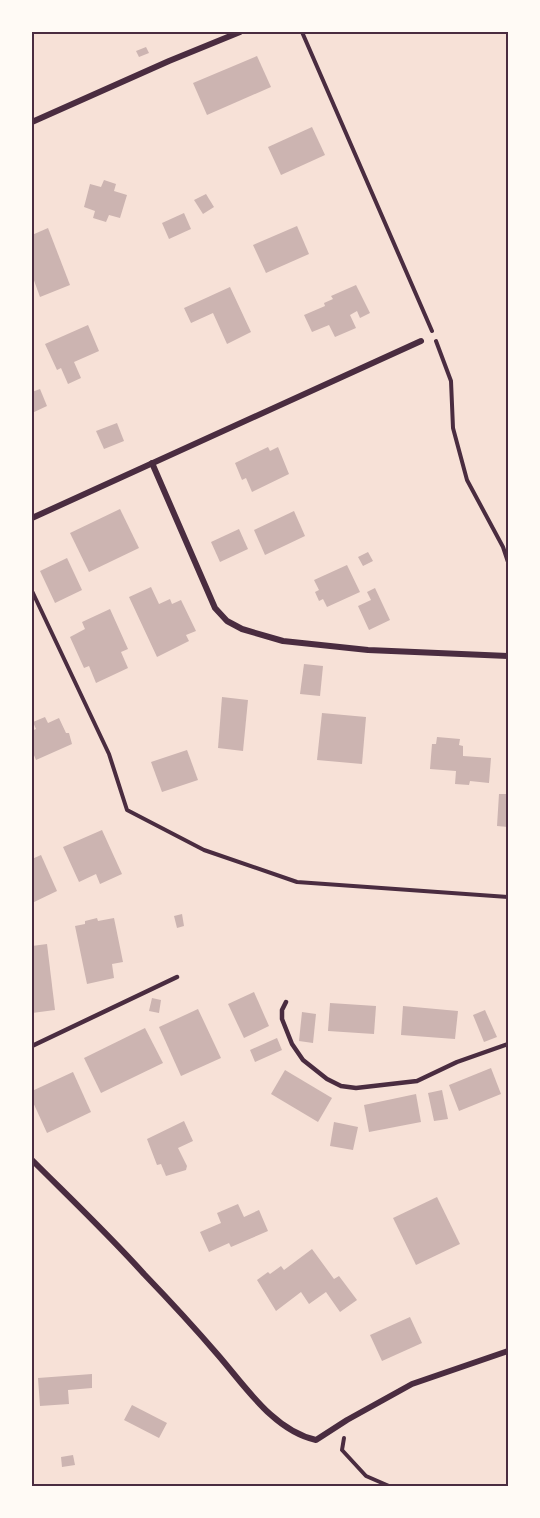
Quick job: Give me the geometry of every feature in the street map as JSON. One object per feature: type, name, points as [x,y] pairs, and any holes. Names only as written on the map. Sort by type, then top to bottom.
[{"type":"street","points":[[32,122],[240,32]]},
{"type":"street","points":[[32,518],[421,340]]},
{"type":"street","points":[[152,463],[215,608],[227,621],[242,629],[283,641],[368,650],[508,656]]},
{"type":"street","points":[[32,1160],[143,1272],[218,1355],[252,1397],[289,1429],[302,1437],[316,1440],[412,1384],[508,1351]]},
{"type":"lane","points":[[32,1046],[177,977]]},
{"type":"lane","points":[[286,1002],[282,1010],[282,1019],[292,1044],[303,1060],[327,1079],[348,1087],[417,1081],[457,1062],[508,1044]]},
{"type":"path","points":[[302,32],[434,335],[451,381],[453,428],[467,480],[508,562]]},
{"type":"path","points":[[421,340],[434,335]]},
{"type":"path","points":[[32,591],[109,754],[128,810],[204,850],[297,882],[508,897]]},
{"type":"path","points":[[347,1420],[342,1450],[366,1476],[389,1486]]},
{"type":"building","points":[[146,47],[149,53],[139,57],[136,51]]},
{"type":"building","points":[[257,56],[271,87],[207,115],[193,83]]},
{"type":"building","points":[[312,127],[325,155],[281,175],[268,147]]},
{"type":"building","points":[[104,180],[116,184],[114,191],[127,195],[120,218],[109,215],[106,222],[93,218],[95,211],[84,207],[90,184],[101,187]]},
{"type":"building","points":[[206,194],[214,207],[203,214],[194,200]]},
{"type":"building","points":[[184,213],[191,229],[169,239],[162,223]]},
{"type":"building","points":[[297,226],[309,254],[266,273],[253,245]]},
{"type":"building","points":[[48,228],[70,285],[40,297],[32,275],[32,235]]},
{"type":"building","points":[[356,285],[370,313],[360,318],[357,311],[350,315],[356,328],[335,337],[329,325],[312,332],[304,315],[325,306],[324,303],[333,299],[331,296]]},
{"type":"building","points":[[230,287],[251,332],[227,344],[213,313],[191,323],[184,308]]},
{"type":"building","points":[[88,325],[99,351],[74,362],[81,378],[68,384],[61,368],[57,370],[45,344]]},
{"type":"building","points":[[40,389],[47,406],[32,413],[32,392]]},
{"type":"building","points":[[117,423],[124,441],[104,449],[96,431]]},
{"type":"building","points":[[268,447],[270,451],[278,447],[289,474],[252,492],[246,478],[242,480],[235,463]]},
{"type":"building","points":[[120,509],[139,548],[89,572],[70,533]]},
{"type":"building","points":[[294,511],[305,536],[265,555],[254,530]]},
{"type":"building","points":[[239,529],[248,549],[220,562],[211,542]]},
{"type":"building","points":[[368,552],[373,561],[363,566],[358,557]]},
{"type":"building","points":[[67,558],[82,590],[55,603],[40,571]]},
{"type":"building","points":[[347,565],[360,592],[327,607],[323,599],[319,601],[315,592],[319,590],[314,580]]},
{"type":"building","points":[[151,587],[159,604],[170,599],[172,604],[181,600],[196,631],[186,635],[189,641],[157,657],[129,597]]},
{"type":"building","points":[[375,588],[390,620],[369,630],[358,606],[371,600],[367,592]]},
{"type":"building","points":[[110,609],[128,649],[121,652],[128,668],[96,683],[89,666],[84,668],[70,637],[85,629],[82,622]]},
{"type":"building","points":[[304,664],[323,666],[320,696],[300,694]]},
{"type":"building","points":[[222,697],[248,700],[243,751],[218,748]]},
{"type":"building","points":[[322,713],[366,717],[362,764],[317,760]]},
{"type":"building","points":[[45,717],[48,723],[59,718],[66,733],[69,733],[72,744],[36,760],[32,750],[32,731],[36,729],[33,722]]},
{"type":"building","points":[[437,737],[460,739],[459,745],[463,746],[463,756],[491,758],[489,783],[470,781],[469,785],[455,784],[456,771],[430,769],[432,744],[436,744]]},
{"type":"building","points":[[187,750],[198,780],[162,792],[151,762]]},
{"type":"building","points":[[499,794],[508,794],[506,817],[508,817],[508,827],[497,826]]},
{"type":"building","points":[[102,830],[122,874],[100,884],[96,874],[79,882],[63,847]]},
{"type":"building","points":[[41,855],[57,891],[32,903],[32,859]]},
{"type":"building","points":[[182,914],[184,926],[177,928],[174,916]]},
{"type":"building","points":[[97,918],[98,921],[114,918],[123,962],[112,964],[114,978],[87,984],[75,926]]},
{"type":"building","points":[[47,944],[55,1010],[32,1013],[32,946]]},
{"type":"building","points":[[254,992],[269,1026],[244,1038],[228,1004]]},
{"type":"building","points":[[152,998],[161,1000],[159,1013],[149,1011]]},
{"type":"building","points":[[330,1003],[376,1006],[374,1034],[328,1031]]},
{"type":"building","points":[[403,1006],[458,1011],[455,1039],[401,1035]]},
{"type":"building","points":[[198,1009],[221,1058],[181,1076],[159,1027]]},
{"type":"building","points":[[485,1010],[497,1037],[484,1042],[473,1015]]},
{"type":"building","points":[[302,1012],[316,1014],[313,1043],[299,1041]]},
{"type":"building","points":[[145,1028],[163,1063],[101,1093],[84,1058]]},
{"type":"building","points":[[277,1038],[282,1050],[255,1062],[250,1050]]},
{"type":"building","points":[[491,1068],[501,1094],[459,1111],[449,1085]]},
{"type":"building","points":[[285,1070],[332,1098],[318,1122],[271,1094]]},
{"type":"building","points":[[73,1072],[91,1112],[47,1133],[32,1100],[32,1091]]},
{"type":"building","points":[[442,1090],[448,1119],[434,1121],[428,1093]]},
{"type":"building","points":[[416,1094],[421,1122],[369,1132],[364,1105]]},
{"type":"building","points":[[184,1121],[193,1141],[178,1148],[187,1166],[186,1170],[166,1176],[161,1164],[157,1165],[147,1139]]},
{"type":"building","points":[[334,1122],[358,1127],[353,1150],[330,1146]]},
{"type":"building","points":[[437,1197],[460,1244],[416,1265],[393,1218]]},
{"type":"building","points":[[238,1204],[244,1217],[259,1210],[268,1231],[231,1247],[229,1243],[209,1252],[200,1232],[221,1223],[217,1213]]},
{"type":"building","points":[[312,1249],[334,1279],[339,1276],[357,1300],[340,1312],[326,1292],[309,1304],[301,1292],[276,1311],[257,1280],[281,1266],[284,1270]]},
{"type":"building","points":[[410,1317],[422,1343],[382,1361],[370,1335]]},
{"type":"building","points":[[92,1374],[92,1388],[68,1390],[69,1404],[40,1406],[38,1378]]},
{"type":"building","points":[[132,1405],[167,1423],[159,1438],[124,1420]]},
{"type":"building","points":[[73,1455],[75,1465],[62,1467],[61,1457]]}]
